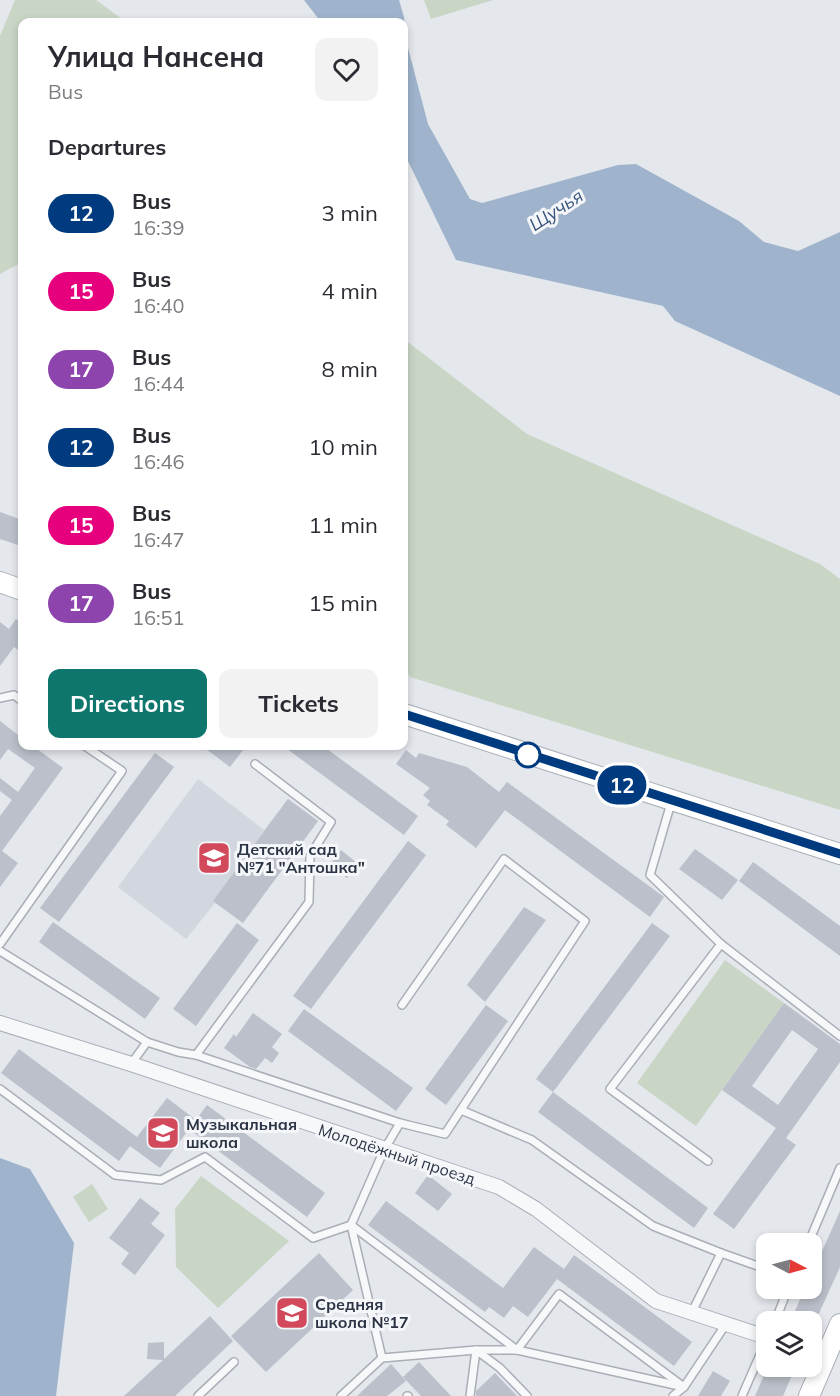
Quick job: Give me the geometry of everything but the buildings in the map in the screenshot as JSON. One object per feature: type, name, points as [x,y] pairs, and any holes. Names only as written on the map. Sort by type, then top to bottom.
[{"type":"street","points":[[0,582],[18,589]]},
{"type":"street","points":[[408,715],[840,854]]},
{"type":"street","name":"Молодёжный проезд","points":[[0,1023],[131,1064],[499,1187],[536,1209],[656,1300],[756,1335]]},
{"type":"street","points":[[822,1345],[840,1324]]},
{"type":"street","points":[[809,1396],[813,1377]]},
{"type":"lane","points":[[0,698],[14,695],[18,698]]},
{"type":"lane","points":[[0,944],[122,771],[91,750]]},
{"type":"lane","points":[[196,1055],[309,902],[310,856],[331,822],[255,764]]},
{"type":"lane","points":[[672,801],[650,875],[721,944],[840,1036]]},
{"type":"lane","points":[[0,951],[147,1042],[196,1055],[400,1123],[445,1134],[585,921],[504,860],[402,1005]]},
{"type":"lane","points":[[708,1161],[610,1089],[721,944]]},
{"type":"lane","points":[[131,1064],[147,1042]]},
{"type":"lane","points":[[0,1089],[115,1175],[161,1180],[205,1157],[313,1238],[351,1226]]},
{"type":"lane","points":[[461,1110],[532,1140],[652,1226],[756,1265]]},
{"type":"lane","points":[[382,1358],[351,1226],[384,1150],[400,1123]]},
{"type":"lane","points":[[813,1233],[840,1168]]},
{"type":"lane","points":[[351,1226],[517,1350]]},
{"type":"lane","points":[[692,1312],[721,1253]]},
{"type":"lane","points":[[517,1350],[559,1294],[684,1387]]},
{"type":"lane","points":[[673,1396],[684,1387],[726,1324]]},
{"type":"lane","points":[[470,1396],[476,1350]]},
{"type":"lane","points":[[476,1350],[500,1368],[527,1396]]},
{"type":"lane","points":[[341,1396],[382,1358],[476,1350],[517,1350],[684,1387]]},
{"type":"lane","points":[[198,1396],[234,1362]]},
{"type":"lane","points":[[742,1396],[756,1363]]},
{"type":"shaded area","name":"Детский сад №71 \"Антошка\"","points":[[198,779],[264,830],[288,799],[318,821],[243,923],[215,903],[186,939],[118,887]]},
{"type":"green space","points":[[15,0],[96,0],[121,18],[18,18],[18,264],[0,274],[0,36]]},
{"type":"green space","points":[[424,0],[493,0],[431,19]]},
{"type":"green space","points":[[408,342],[527,434],[820,564],[840,579],[840,810],[410,677],[408,673]]},
{"type":"green space","points":[[725,960],[784,1003],[696,1126],[637,1083]]},
{"type":"green space","points":[[201,1176],[289,1241],[218,1308],[176,1267],[175,1209]]},
{"type":"green space","points":[[92,1184],[108,1209],[89,1222],[73,1197]]},
{"type":"water","points":[[304,0],[399,0],[404,18],[318,18]]},
{"type":"water","name":"Щучья","points":[[408,48],[428,124],[470,199],[482,203],[618,165],[636,164],[739,221],[764,242],[798,251],[840,232],[840,396],[675,321],[663,306],[456,260],[408,161]]},
{"type":"water","points":[[0,1158],[30,1169],[74,1243],[56,1396],[0,1396]]},
{"type":"bus line","name":"12","points":[[408,715],[840,854]]},
{"type":"place","name":"Детский сад №71 \"Антошка\"","points":[[214,858]]},
{"type":"place","name":"Музыкальная школа","points":[[163,1133]]},
{"type":"place","name":"Средняя школа №17","points":[[292,1313]]}]
